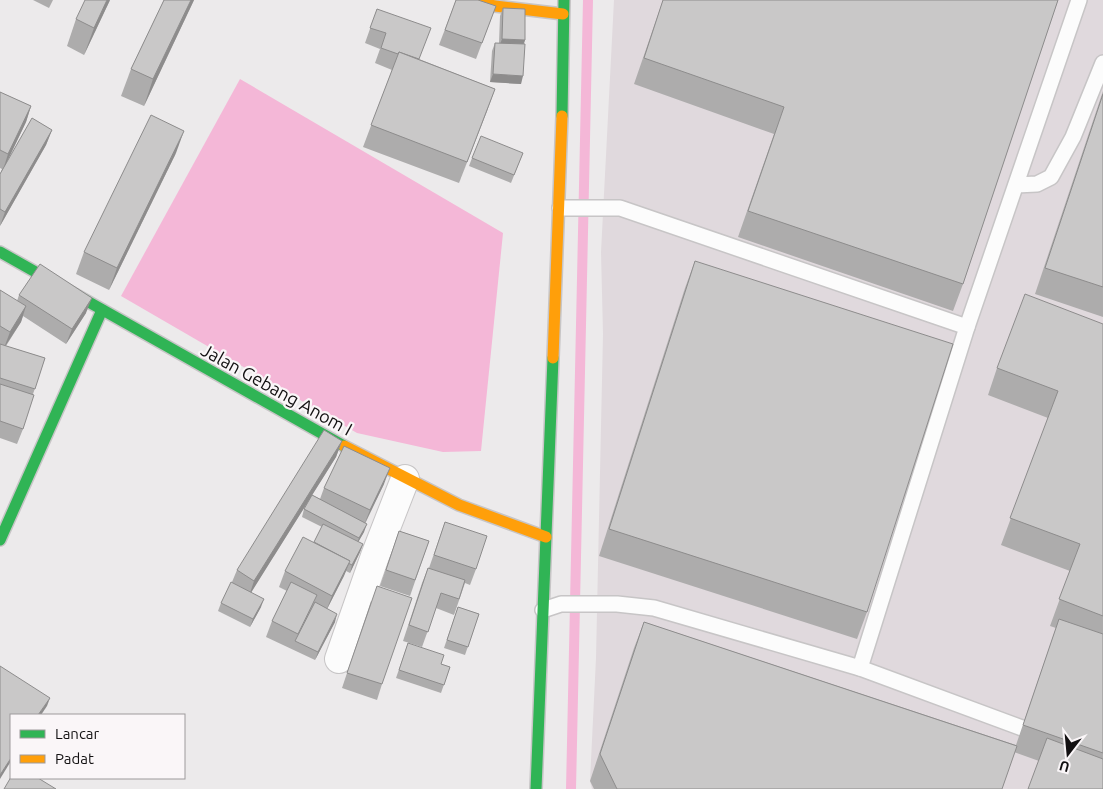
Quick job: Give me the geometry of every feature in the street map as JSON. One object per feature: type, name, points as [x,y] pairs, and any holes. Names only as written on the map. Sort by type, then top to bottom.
[{"type":"street","points":[[472,0],[495,6],[563,14]]},
{"type":"street","points":[[536,789],[546,537],[563,207],[564,0]]},
{"type":"street","name":"Jalan Gebang Anom I","points":[[0,252],[405,479],[459,505],[546,537]]},
{"type":"street","points":[[0,540],[102,310]]},
{"type":"street","points":[[339,659],[375,556],[405,479]]},
{"type":"lane","points":[[860,668],[967,327],[1079,0]]},
{"type":"lane","points":[[1016,185],[1038,184],[1050,177],[1073,137],[1103,63]]},
{"type":"lane","points":[[563,207],[620,208],[967,327]]},
{"type":"lane","points":[[0,498],[16,503]]},
{"type":"lane","points":[[543,610],[561,604],[617,604],[654,608],[860,668],[1022,728]]},
{"type":"shaded area","points":[[614,0],[1103,0],[1103,789],[592,789],[590,781],[596,658],[603,334],[601,252]]},
{"type":"shaded area","points":[[240,79],[503,233],[481,451],[443,452],[357,433],[121,296]]},
{"type":"building","points":[[85,0],[107,0],[94,28],[76,19]]},
{"type":"building","points":[[164,0],[191,0],[153,79],[131,69]]},
{"type":"building","points":[[456,0],[478,0],[496,6],[482,43],[445,30]]},
{"type":"building","points":[[663,0],[1058,0],[963,284],[748,211],[784,107],[644,58]]},
{"type":"building","points":[[503,8],[525,9],[525,40],[502,39]]},
{"type":"building","points":[[377,9],[431,28],[419,59],[381,48],[386,33],[370,28]]},
{"type":"building","points":[[495,43],[525,44],[523,76],[493,74]]},
{"type":"building","points":[[399,52],[495,89],[467,162],[371,125]]},
{"type":"building","points":[[0,92],[31,106],[8,154],[0,150]]},
{"type":"building","points":[[1103,94],[1103,287],[1045,268]]},
{"type":"building","points":[[151,115],[184,131],[117,268],[84,252]]},
{"type":"building","points":[[32,118],[52,130],[5,212],[0,209],[0,174]]},
{"type":"building","points":[[481,136],[523,153],[514,175],[472,158]]},
{"type":"building","points":[[695,261],[953,344],[867,612],[609,529]]},
{"type":"building","points":[[40,264],[92,298],[72,329],[19,295]]},
{"type":"building","points":[[0,290],[26,306],[10,332],[0,326]]},
{"type":"building","points":[[1025,294],[1103,324],[1103,616],[1059,599],[1080,544],[1010,518],[1058,391],[997,368]]},
{"type":"building","points":[[0,344],[45,358],[35,389],[0,378]]},
{"type":"building","points":[[0,384],[34,395],[23,429],[0,421]]},
{"type":"building","points":[[324,430],[342,441],[254,581],[237,570]]},
{"type":"building","points":[[344,446],[390,468],[370,510],[324,488]]},
{"type":"building","points":[[312,495],[367,524],[359,538],[304,509]]},
{"type":"building","points":[[445,522],[487,536],[476,569],[434,555]]},
{"type":"building","points":[[323,524],[363,544],[352,565],[348,563],[350,561],[314,542]]},
{"type":"building","points":[[399,531],[429,541],[415,580],[386,570]]},
{"type":"building","points":[[303,537],[350,561],[332,596],[285,571]]},
{"type":"building","points":[[428,568],[465,580],[459,599],[441,593],[428,632],[409,625]]},
{"type":"building","points":[[231,582],[264,599],[253,619],[221,603]]},
{"type":"building","points":[[291,582],[317,595],[298,634],[272,621]]},
{"type":"building","points":[[377,586],[412,598],[382,684],[347,673]]},
{"type":"building","points":[[315,602],[337,614],[318,652],[295,641]]},
{"type":"building","points":[[458,607],[479,614],[468,647],[447,640]]},
{"type":"building","points":[[1059,619],[1103,634],[1103,753],[1023,725]]},
{"type":"building","points":[[644,622],[1017,746],[1002,789],[617,789],[600,754]]},
{"type":"building","points":[[408,643],[444,655],[441,664],[450,667],[444,685],[399,670]]},
{"type":"building","points":[[0,666],[50,698],[39,714],[10,714],[10,760],[0,775]]},
{"type":"building","points":[[1047,738],[1103,759],[1103,789],[1028,789]]},
{"type":"building","points":[[10,779],[40,779],[56,789],[4,789]]},
{"type":"waterway","points":[[571,789],[588,0]]},
{"type":"traffic: fast","points":[[562,116],[564,0]]},
{"type":"traffic: fast","points":[[0,252],[344,446]]},
{"type":"traffic: fast","points":[[0,540],[102,310]]},
{"type":"traffic: fast","points":[[536,789],[553,358]]},
{"type":"traffic: slow","points":[[472,0],[495,6],[563,14]]},
{"type":"traffic: slow","points":[[553,358],[562,116]]},
{"type":"traffic: slow","points":[[344,446],[459,505],[546,537]]}]
